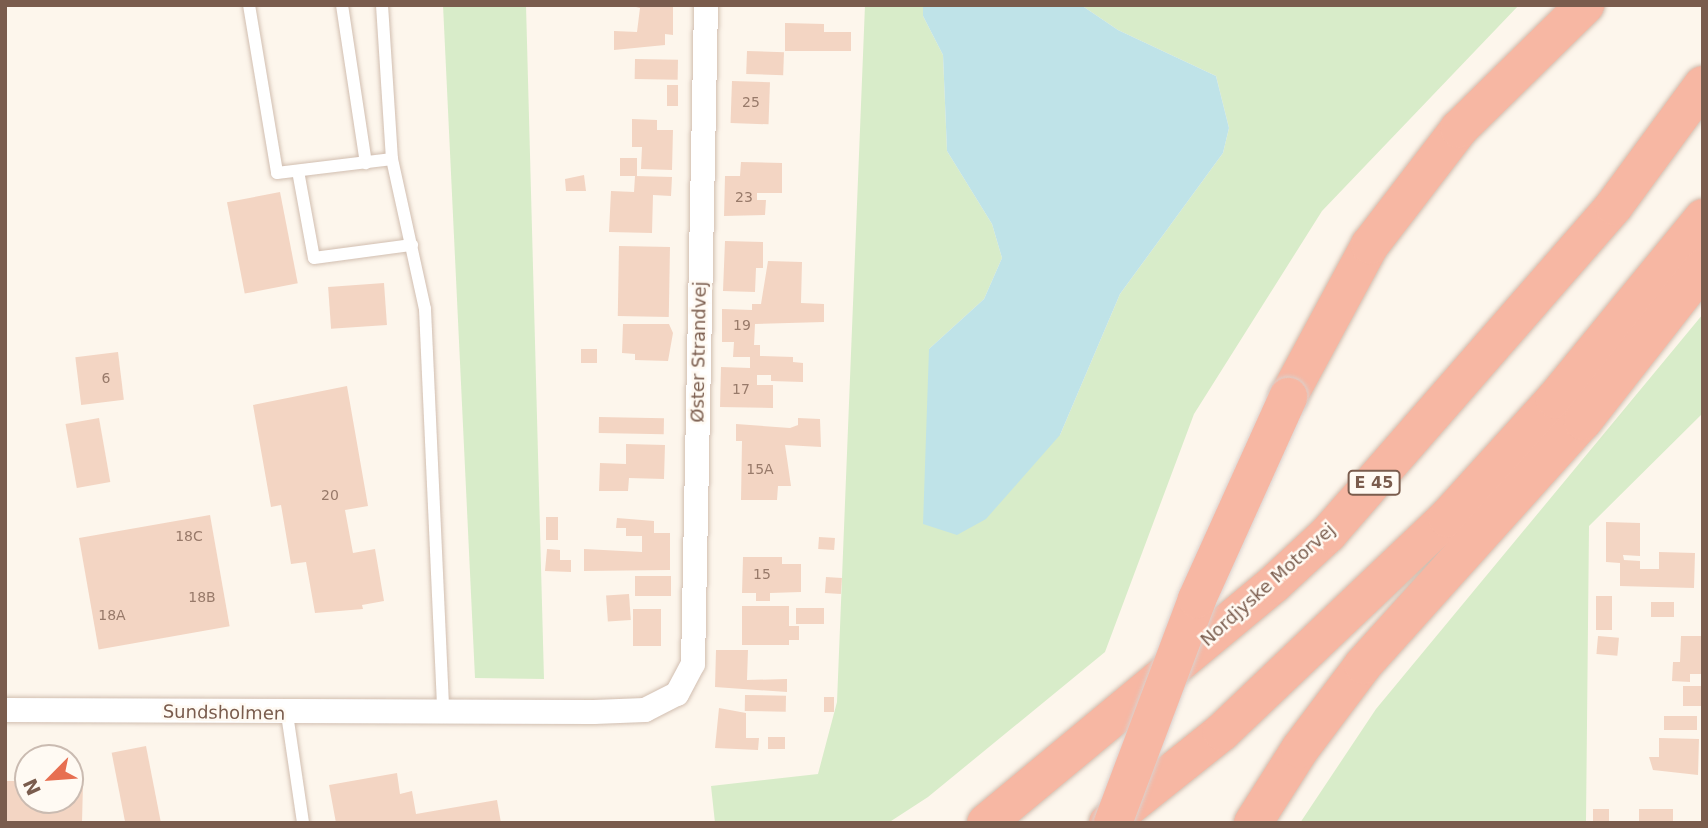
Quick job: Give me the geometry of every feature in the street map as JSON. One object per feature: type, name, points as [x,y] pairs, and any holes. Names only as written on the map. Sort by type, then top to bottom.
[{"type":"highway","points":[[1111,823],[1197,599],[1288,397],[1370,245],[1459,129],[1585,5]]},
{"type":"highway","name":"Nordjyske Motorvej","points":[[986,823],[1274,584],[1328,534],[1614,206],[1703,85]]},
{"type":"highway","points":[[1111,823],[1222,732],[1447,518],[1555,399],[1703,218]]},
{"type":"highway","points":[[1253,823],[1300,749],[1363,665],[1583,421],[1703,268]]},
{"type":"street","name":"Øster Strandvej","points":[[677,694],[693,664],[706,5]]},
{"type":"street","name":"Sundsholmen","points":[[5,710],[287,714],[645,710],[677,694]]},
{"type":"lane","points":[[249,5],[276,173],[392,159]]},
{"type":"lane","points":[[342,5],[366,163]]},
{"type":"lane","points":[[382,5],[392,159],[425,309],[443,712]]},
{"type":"lane","points":[[298,171],[314,258],[412,245]]},
{"type":"lane","points":[[287,714],[303,823]]},
{"type":"green space","points":[[443,5],[526,5],[544,679],[475,678]]},
{"type":"green space","points":[[865,5],[923,5],[923,16],[943,55],[947,151],[992,224],[1002,258],[984,299],[929,349],[1060,435],[1120,294],[1223,153],[1229,128],[1216,76],[1118,30],[1081,5],[1519,5],[1322,211],[1194,414],[1105,652],[928,797],[888,823],[715,823],[711,786],[818,774],[837,702]]},
{"type":"green space","points":[[1703,314],[1703,413],[1589,526],[1586,823],[1300,823],[1376,709]]},
{"type":"water","points":[[923,5],[1081,5],[1118,30],[1216,76],[1229,128],[1223,153],[1120,294],[1060,435],[986,519],[957,535],[923,524],[929,349],[984,299],[1002,258],[992,224],[947,151],[943,55],[923,16]]},
{"type":"building","points":[[628,5],[673,5],[673,35],[665,34],[665,45],[614,50],[614,31],[637,32],[640,8]]},
{"type":"building","points":[[785,23],[824,24],[824,32],[851,32],[851,51],[785,51]]},
{"type":"building","points":[[747,51],[784,52],[783,75],[746,74]]},
{"type":"building","points":[[635,59],[678,60],[678,80],[635,79]]},
{"type":"building","points":[[732,81],[770,82],[769,124],[731,123]]},
{"type":"building","points":[[667,85],[678,85],[678,106],[667,106]]},
{"type":"building","points":[[632,119],[657,120],[657,130],[673,130],[672,170],[641,169],[642,147],[632,147]]},
{"type":"building","points":[[620,158],[637,158],[637,176],[620,176]]},
{"type":"building","points":[[741,162],[782,163],[782,193],[757,193],[757,200],[766,200],[765,215],[724,216],[725,176],[740,176]]},
{"type":"building","points":[[584,175],[586,191],[566,191],[565,179]]},
{"type":"building","points":[[635,176],[672,177],[671,196],[653,195],[652,233],[609,232],[611,191],[634,192]]},
{"type":"building","points":[[280,192],[298,283],[245,294],[227,202]]},
{"type":"building","points":[[725,241],[763,242],[763,268],[756,268],[755,292],[723,291]]},
{"type":"building","points":[[619,246],[670,247],[669,317],[618,316]]},
{"type":"building","points":[[768,261],[802,262],[801,303],[824,304],[824,322],[755,324],[754,345],[760,345],[760,356],[793,357],[793,362],[803,363],[803,382],[771,381],[771,375],[757,375],[757,385],[773,385],[773,408],[720,407],[721,367],[750,368],[750,357],[733,357],[734,342],[722,342],[722,309],[752,310],[752,304],[761,304]]},
{"type":"building","points":[[384,283],[387,325],[331,329],[328,287]]},
{"type":"building","points":[[623,324],[669,324],[673,333],[668,361],[635,360],[635,354],[622,353]]},
{"type":"building","points":[[581,349],[597,349],[597,363],[581,363]]},
{"type":"building","points":[[118,352],[124,400],[81,405],[75,357]]},
{"type":"building","points":[[347,386],[368,506],[345,510],[353,553],[375,549],[384,601],[362,605],[363,609],[315,613],[306,562],[291,564],[281,505],[271,507],[253,405]]},
{"type":"building","points":[[599,417],[664,418],[664,434],[599,433]]},
{"type":"building","points":[[99,418],[110,482],[77,488],[66,424]]},
{"type":"building","points":[[798,418],[820,419],[821,447],[785,445],[791,486],[778,486],[777,500],[741,500],[742,441],[736,441],[736,424],[790,428],[798,425]]},
{"type":"building","points":[[626,444],[665,445],[664,479],[629,478],[628,491],[599,491],[600,463],[626,464]]},
{"type":"building","points":[[210,515],[230,626],[99,649],[79,538]]},
{"type":"building","points":[[546,517],[558,517],[558,540],[546,540]]},
{"type":"building","points":[[617,518],[654,521],[654,533],[670,533],[670,570],[584,571],[584,549],[642,552],[642,536],[626,536],[626,528],[616,528]]},
{"type":"building","points":[[1606,522],[1640,523],[1640,556],[1623,555],[1624,560],[1640,561],[1640,569],[1659,569],[1659,552],[1695,553],[1694,588],[1620,586],[1620,563],[1606,562]]},
{"type":"building","points":[[819,537],[835,538],[834,550],[818,549]]},
{"type":"building","points":[[547,549],[560,550],[560,560],[571,560],[571,572],[545,571]]},
{"type":"building","points":[[743,557],[782,557],[782,564],[801,564],[801,592],[770,593],[770,601],[756,601],[756,593],[742,593]]},
{"type":"building","points":[[635,576],[671,576],[671,596],[635,596]]},
{"type":"building","points":[[826,577],[842,578],[841,594],[825,593]]},
{"type":"building","points":[[629,594],[631,620],[608,622],[606,596]]},
{"type":"building","points":[[1596,596],[1612,596],[1612,630],[1596,630]]},
{"type":"building","points":[[1651,602],[1674,602],[1674,617],[1651,617]]},
{"type":"building","points":[[742,606],[789,606],[789,626],[799,626],[799,640],[789,640],[789,645],[742,645]]},
{"type":"building","points":[[796,608],[824,608],[824,624],[796,624]]},
{"type":"building","points":[[633,609],[661,609],[661,646],[633,646]]},
{"type":"building","points":[[1598,636],[1619,638],[1617,656],[1596,654]]},
{"type":"building","points":[[1681,636],[1703,636],[1703,674],[1690,674],[1690,682],[1672,681],[1673,662],[1680,662]]},
{"type":"building","points":[[716,650],[748,650],[747,680],[787,679],[787,692],[715,687]]},
{"type":"building","points":[[1683,686],[1703,686],[1703,706],[1683,706]]},
{"type":"building","points":[[745,695],[786,696],[786,712],[745,711]]},
{"type":"building","points":[[824,697],[834,697],[834,712],[824,712]]},
{"type":"building","points":[[719,708],[746,713],[746,738],[759,738],[758,750],[715,748]]},
{"type":"building","points":[[1664,716],[1697,716],[1697,730],[1664,730]]},
{"type":"building","points":[[768,737],[785,737],[785,749],[768,749]]},
{"type":"building","points":[[1659,738],[1699,739],[1698,775],[1653,770],[1649,757],[1659,757]]},
{"type":"building","points":[[146,746],[161,823],[125,823],[112,753]]},
{"type":"building","points":[[397,773],[400,794],[412,791],[416,814],[497,800],[501,823],[336,823],[329,785]]},
{"type":"building","points":[[5,781],[14,781],[14,814],[82,814],[82,823],[5,823]]},
{"type":"building","points":[[1593,809],[1609,809],[1609,823],[1593,823]]},
{"type":"building","points":[[1639,809],[1673,809],[1673,823],[1639,823]]}]
